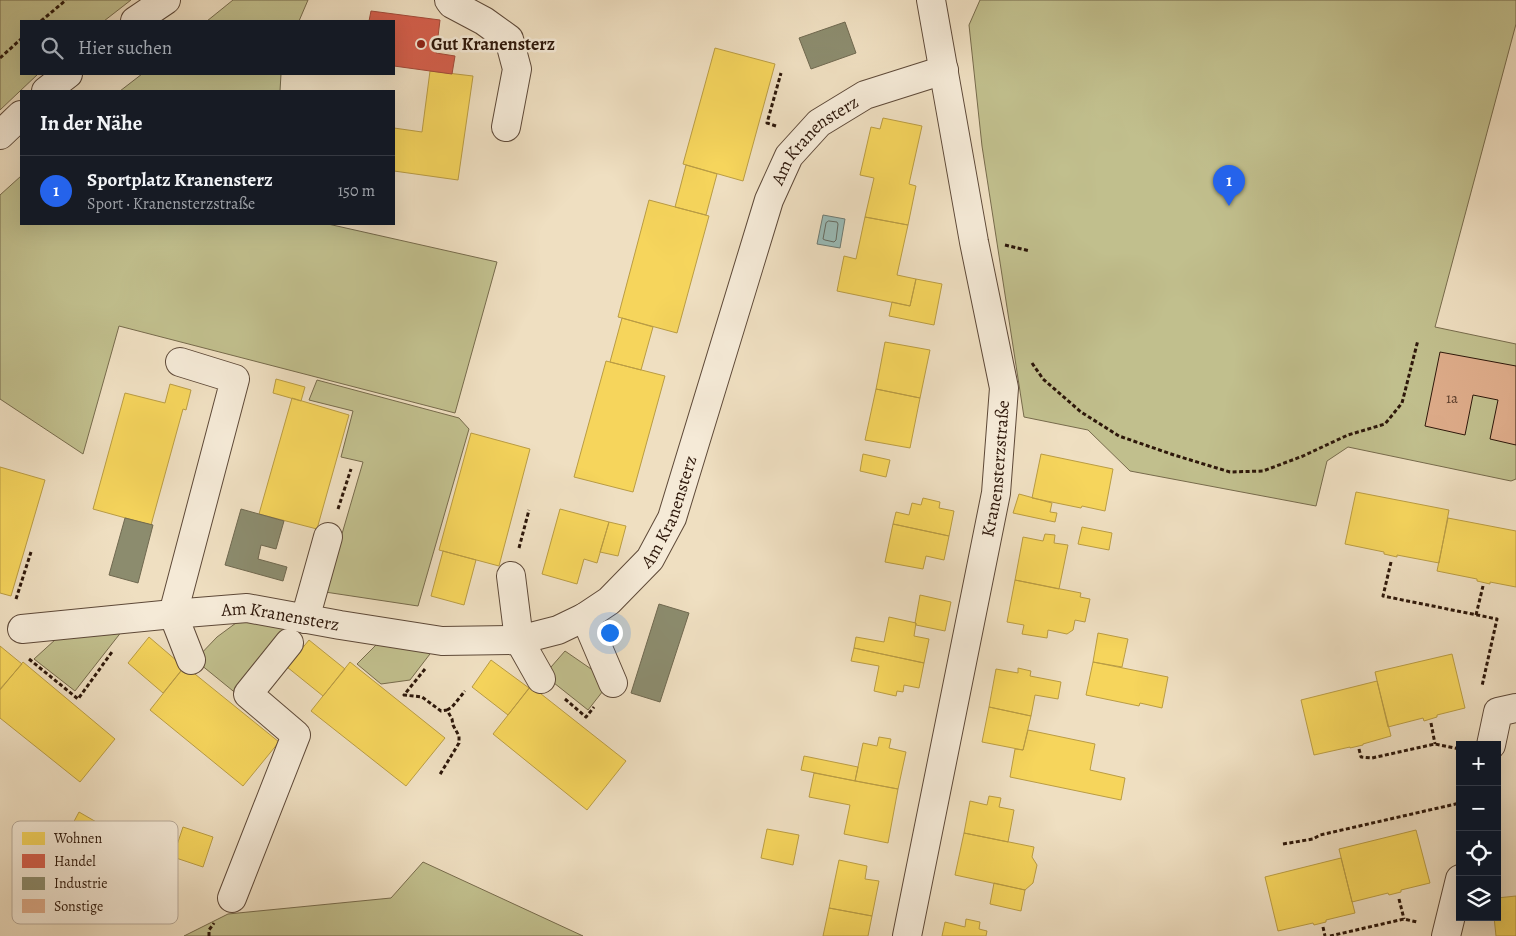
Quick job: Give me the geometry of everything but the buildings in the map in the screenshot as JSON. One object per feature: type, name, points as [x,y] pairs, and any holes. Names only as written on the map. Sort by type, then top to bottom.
[{"type":"street","points":[[136,20],[166,0]]},
{"type":"street","points":[[449,0],[452,4],[484,21],[509,39],[518,69],[506,127]]},
{"type":"street","name":"Kranensterzstraße","points":[[906,936],[996,493],[1004,388],[974,242],[931,0]]},
{"type":"street","name":"Am Kranensterz","points":[[22,629],[247,608],[442,640],[519,640],[558,630],[585,617],[609,601],[650,559],[672,518],[769,200],[790,156],[818,123],[865,94],[944,70]]},
{"type":"street","points":[[47,90],[67,75]]},
{"type":"street","points":[[0,135],[20,116]]},
{"type":"street","points":[[180,362],[235,379],[173,614],[191,660]]},
{"type":"street","points":[[305,619],[328,537]]},
{"type":"street","points":[[511,576],[519,640],[550,687]]},
{"type":"street","points":[[585,617],[614,683]]},
{"type":"street","points":[[226,907],[296,735],[248,694],[289,643]]},
{"type":"street","points":[[1493,741],[1507,710]]},
{"type":"street","points":[[1447,931],[1456,895]]},
{"type":"path","points":[[43,20],[66,0]]},
{"type":"path","points":[[0,58],[20,40]]},
{"type":"path","points":[[781,73],[767,124],[789,130],[802,141]]},
{"type":"path","points":[[974,242],[1004,244],[1030,251]]},
{"type":"path","points":[[1004,244],[1006,254]]},
{"type":"path","points":[[1028,358],[1043,379],[1081,412],[1119,436],[1230,472],[1263,471],[1303,456],[1348,435],[1385,424],[1402,403],[1418,340]]},
{"type":"path","points":[[328,537],[351,469]]},
{"type":"path","points":[[511,576],[529,510]]},
{"type":"path","points":[[1391,562],[1384,596],[1497,619],[1480,696],[1507,710]]},
{"type":"path","points":[[1476,614],[1483,586]]},
{"type":"path","points":[[30,660],[78,698],[116,647]]},
{"type":"path","points":[[429,664],[404,695],[422,697],[441,711],[452,707],[464,691]]},
{"type":"path","points":[[550,687],[586,717],[614,683]]},
{"type":"path","points":[[439,776],[459,743],[459,736],[447,710]]},
{"type":"path","points":[[1431,723],[1435,744]]},
{"type":"path","points":[[1359,750],[1361,757],[1372,758],[1435,744],[1456,749]]},
{"type":"path","points":[[1283,844],[1313,839],[1320,835],[1456,802]]},
{"type":"path","points":[[1399,899],[1404,919]]},
{"type":"path","points":[[209,936],[209,930],[226,907]]},
{"type":"path","points":[[1330,936],[1404,919],[1447,931]]},
{"type":"path","points":[[1323,927],[1325,936]]},
{"type":"shaded area","points":[[0,0],[131,0],[105,20],[20,20],[20,75],[37,75],[0,110]]},
{"type":"shaded area","points":[[233,0],[308,0],[299,20],[208,20]]},
{"type":"shaded area","points":[[980,0],[1516,0],[1516,24],[1435,327],[1516,344],[1516,479],[1511,481],[1348,447],[1327,461],[1316,506],[1130,471],[1088,430],[1024,417],[982,146],[969,25]]},
{"type":"shaded area","points":[[141,75],[281,75],[280,90],[121,90]]},
{"type":"shaded area","points":[[20,177],[20,225],[332,225],[497,262],[455,413],[119,326],[83,454],[0,399],[0,195]]},
{"type":"shaded area","points":[[317,380],[459,418],[469,429],[418,606],[325,592],[363,462],[341,457],[353,411],[309,400]]},
{"type":"shaded area","points":[[240,620],[292,628],[238,695],[195,660],[217,637]]},
{"type":"shaded area","points":[[122,631],[75,691],[34,659],[56,639]]},
{"type":"shaded area","points":[[380,641],[433,650],[410,680],[381,684],[357,664]]},
{"type":"shaded area","points":[[565,651],[610,682],[588,710],[544,675]]},
{"type":"shaded area","points":[[423,862],[583,936],[184,936],[228,914],[391,898]]},
{"type":"water","points":[[823,215],[845,219],[840,248],[817,244]]},
{"type":"place","name":"Gut Kranensterz","points":[[421,44]]},
{"type":"place","name":"Sportplatz Kranensterz","points":[[1229,206]]}]
